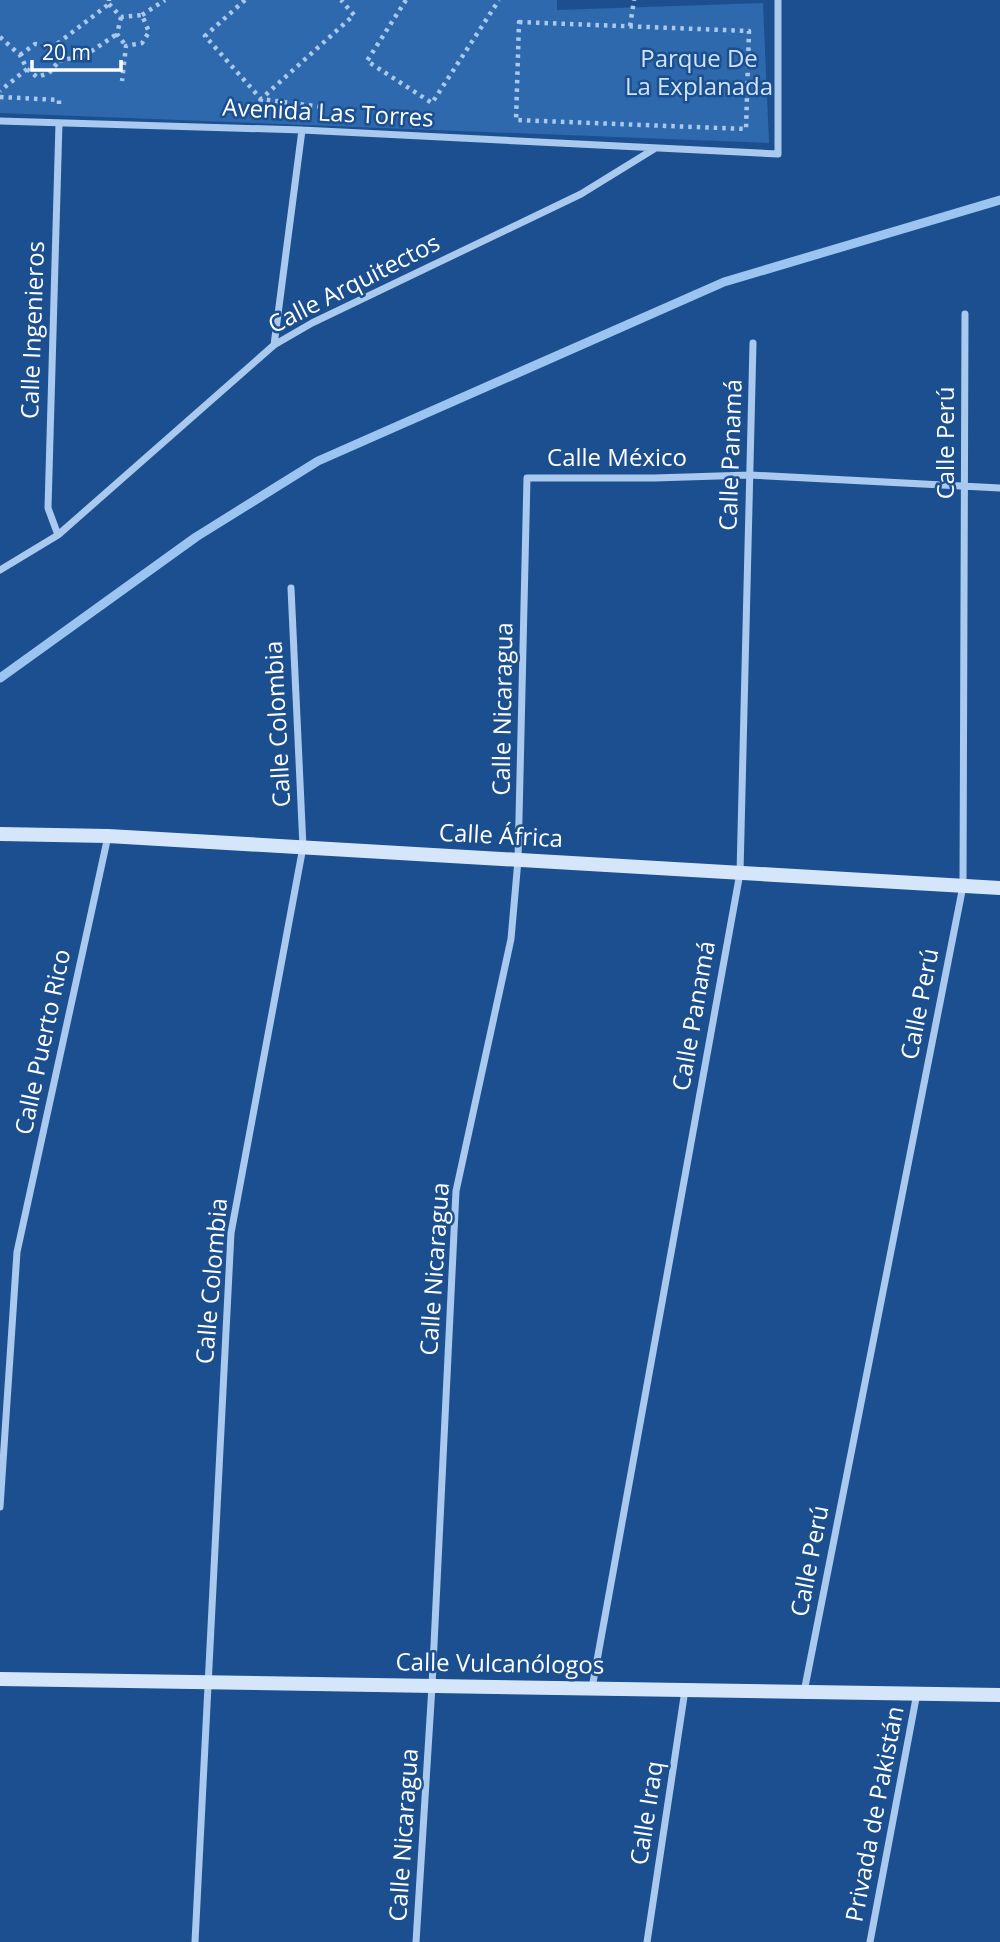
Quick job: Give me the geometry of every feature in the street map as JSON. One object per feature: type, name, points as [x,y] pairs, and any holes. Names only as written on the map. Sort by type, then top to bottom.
[{"type":"street","name":"Avenida Las Torres","points":[[0,121],[320,130],[778,154],[778,0]]},
{"type":"street","name":"Calle Ingenieros","points":[[58,535],[48,508],[59,123]]},
{"type":"street","points":[[274,345],[302,130]]},
{"type":"street","name":"Calle Arquitectos","points":[[0,570],[58,535],[274,345],[312,323],[581,194],[654,149]]},
{"type":"street","name":"Calle Perú","points":[[804,1692],[963,886],[965,314]]},
{"type":"street","name":"Calle Panamá","points":[[592,1688],[740,873],[753,343]]},
{"type":"street","name":"Calle México","points":[[527,478],[750,475],[965,484],[1000,488]]},
{"type":"street","name":"Calle Nicaragua","points":[[416,1942],[432,1686],[456,1191],[511,939],[519,860],[527,478]]},
{"type":"street","name":"Calle Colombia","points":[[195,1942],[230,1233],[303,847],[291,588]]},
{"type":"street","name":"Calle África","points":[[0,834],[108,836],[1000,888]]},
{"type":"street","name":"Calle Puerto Rico","points":[[0,1507],[17,1252],[108,836]]},
{"type":"street","name":"Calle Vulcanólogos","points":[[0,1679],[1000,1695]]},
{"type":"street","name":"Calle Iraq","points":[[647,1942],[685,1690]]},
{"type":"street","name":"Privada de Pakistán","points":[[870,1942],[917,1693]]},
{"type":"path","points":[[121,17],[142,15],[165,0]]},
{"type":"path","points":[[245,0],[205,36],[261,99],[322,107],[320,130]]},
{"type":"path","points":[[261,99],[354,15],[341,0]]},
{"type":"path","points":[[406,0],[367,61],[432,103],[499,0]]},
{"type":"path","points":[[630,26],[634,0]]},
{"type":"path","points":[[20,55],[35,44],[53,47],[109,2],[121,17]]},
{"type":"path","points":[[126,46],[142,43],[149,32],[142,15]]},
{"type":"path","points":[[0,37],[20,55],[27,69],[37,76],[49,73],[59,61],[86,55],[117,34],[121,17]]},
{"type":"path","points":[[519,22],[630,26],[749,31],[746,129],[516,120],[519,22]]},
{"type":"path","points":[[117,34],[126,46],[122,81]]},
{"type":"path","points":[[53,47],[59,61]]},
{"type":"path","points":[[0,91],[27,69]]},
{"type":"green space","name":"Parque De La Explanada","points":[[0,0],[557,0],[557,10],[763,3],[769,143],[0,113]]},
{"type":"waterway","points":[[0,678],[196,537],[318,461],[724,282],[1000,200]]}]
